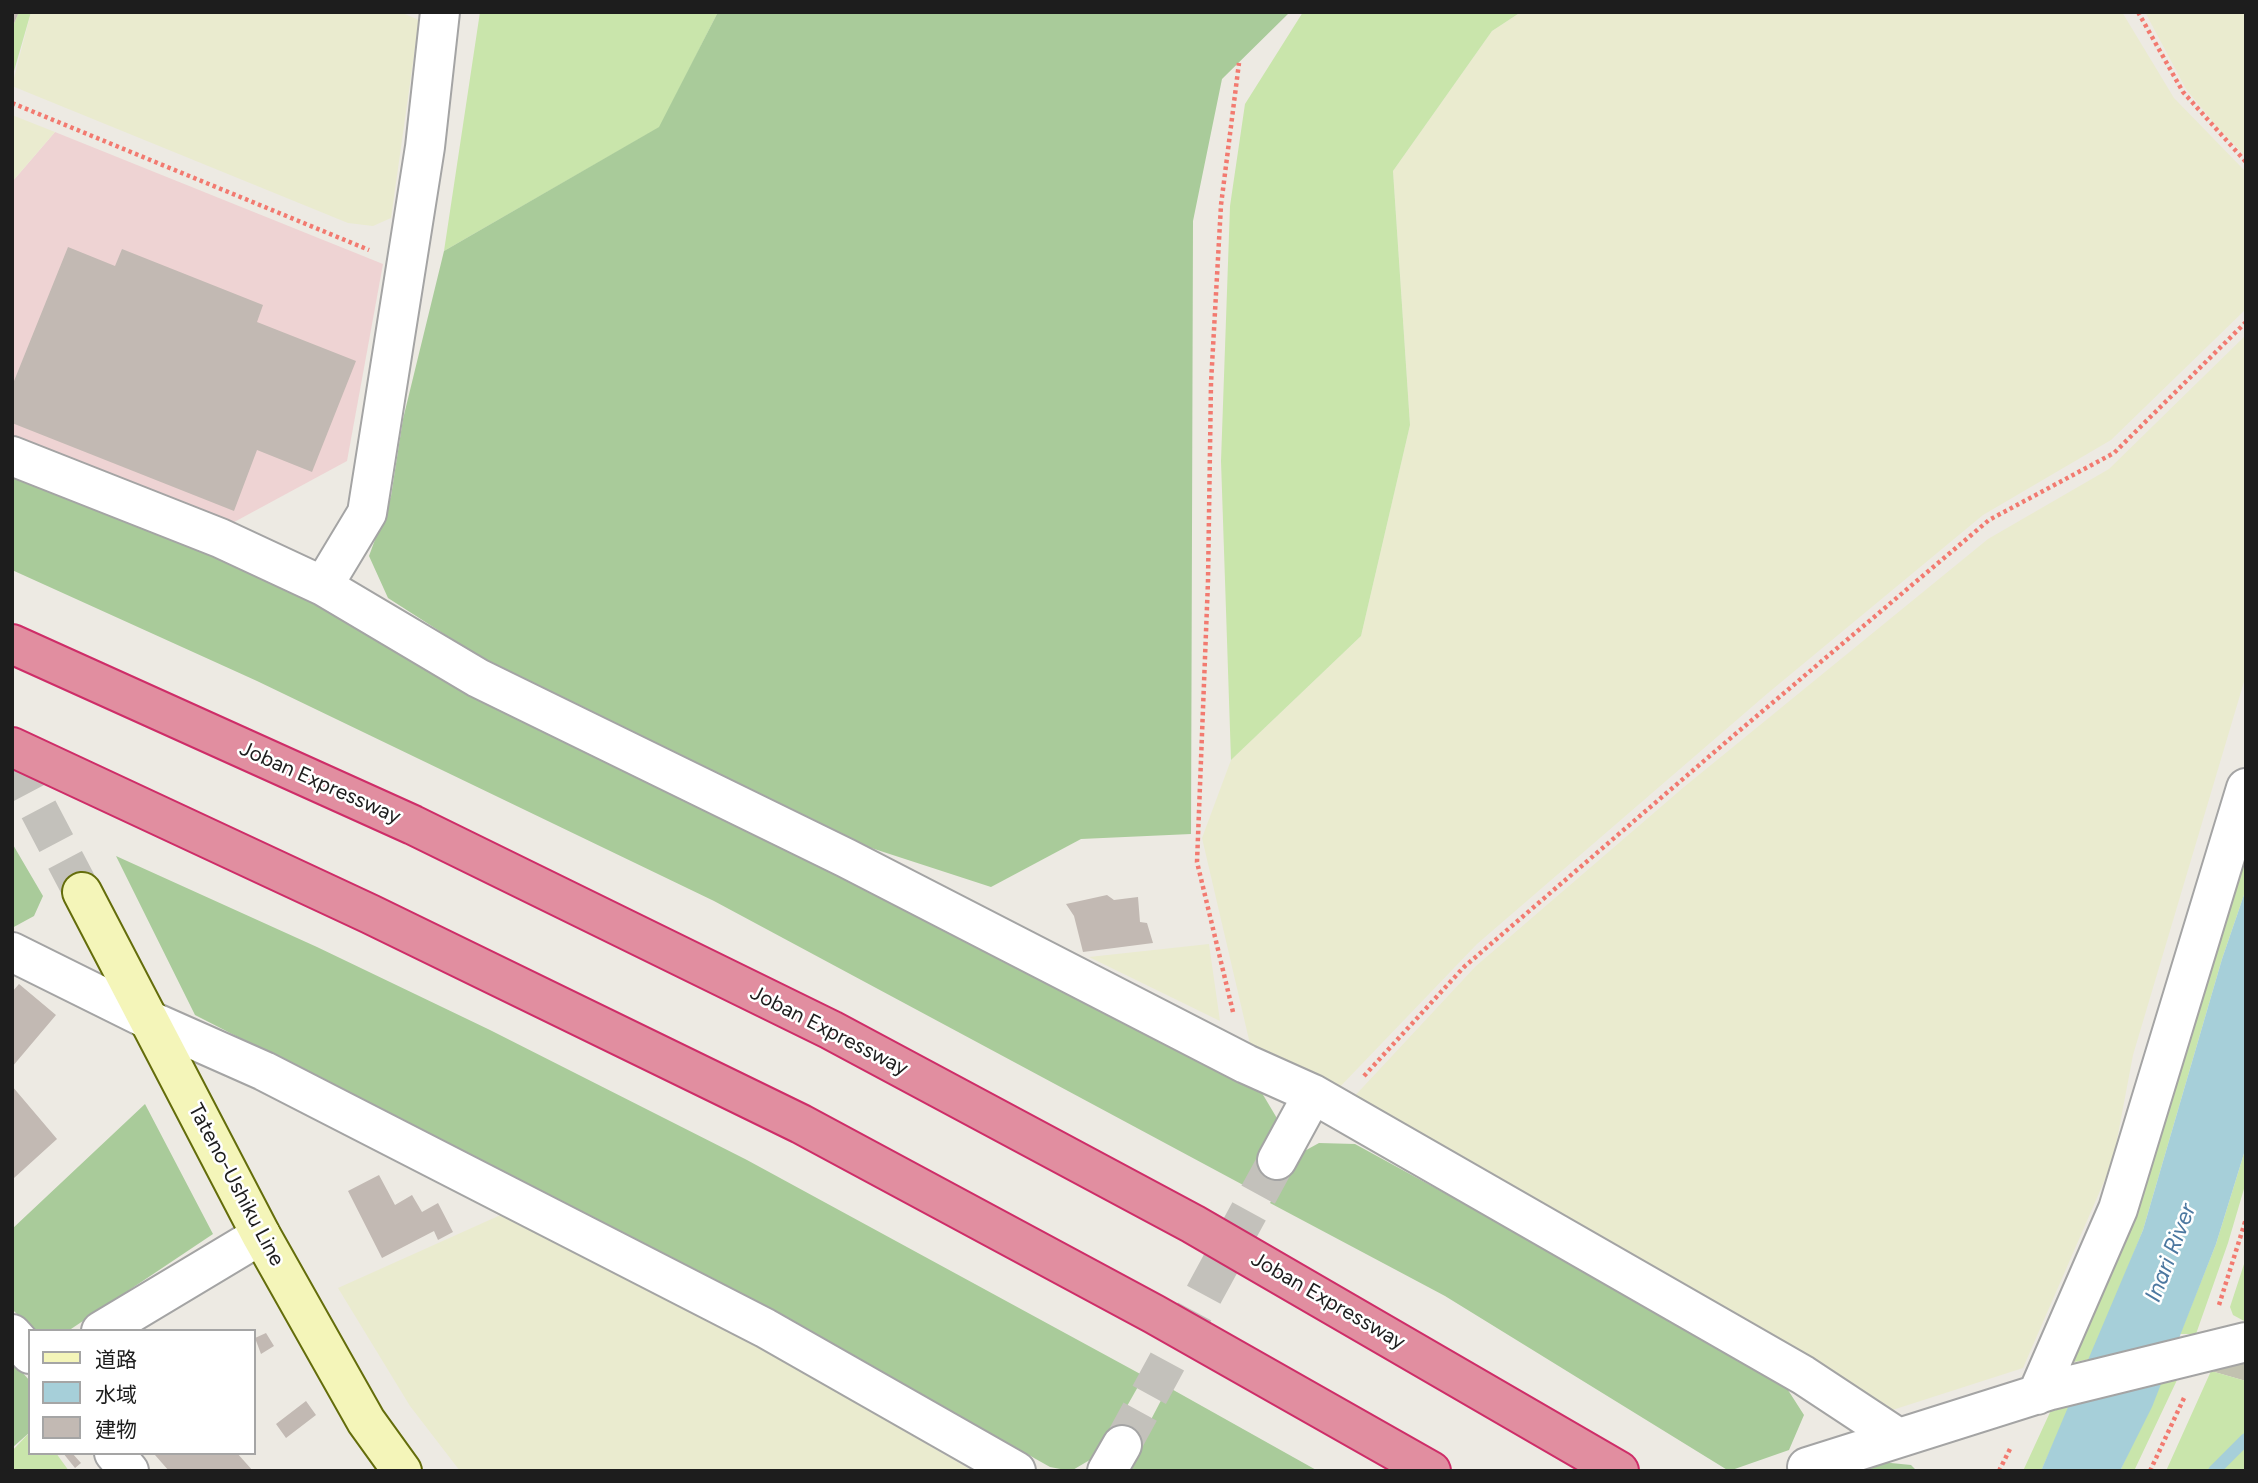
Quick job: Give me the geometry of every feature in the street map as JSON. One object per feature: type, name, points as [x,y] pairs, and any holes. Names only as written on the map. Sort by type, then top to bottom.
[{"type":"highway","name":"Joban Expressway","points":[[12,644],[413,825],[831,1030],[1193,1224],[1619,1471]]},
{"type":"highway","points":[[12,747],[358,908],[801,1124],[1154,1314],[1431,1471]]},
{"type":"main road","name":"Tateno-Ushiku Line","points":[[82,892],[261,1235],[366,1421],[402,1471]]},
{"type":"street","points":[[323,586],[367,513],[425,148],[440,12]]},
{"type":"street","points":[[12,456],[220,538],[323,586],[478,678],[846,858],[1246,1064],[1324,1100],[1803,1375],[1897,1437]]},
{"type":"street","points":[[2052,1391],[2118,1209],[2246,788]]},
{"type":"street","points":[[12,952],[149,1020],[264,1071],[765,1328],[1016,1471]]},
{"type":"street","points":[[1277,1160],[1324,1100]]},
{"type":"street","points":[[104,1329],[261,1235]]},
{"type":"street","points":[[12,1334],[28,1352]]},
{"type":"street","points":[[1807,1467],[2052,1391],[2246,1342]]},
{"type":"street","points":[[116,1455],[129,1471]]},
{"type":"path","points":[[2138,12],[2183,92],[2246,162]]},
{"type":"path","points":[[1239,63],[1221,205],[1212,369],[1208,581],[1197,862],[1246,1064]]},
{"type":"path","points":[[12,103],[406,265]]},
{"type":"path","points":[[1324,1100],[1464,967],[1989,520],[2114,453],[2246,322]]},
{"type":"path","points":[[2150,1471],[2246,1219]]},
{"type":"shaded area","points":[[31,12],[400,12],[419,20],[391,218],[373,226],[348,223],[12,86]]},
{"type":"shaded area","points":[[1521,12],[2122,12],[2174,98],[2246,172],[2246,309],[2111,440],[1983,515],[1768,693],[1477,944],[1335,1092],[1250,1044],[1202,838],[1231,760],[1361,636],[1410,425],[1393,171],[1492,31]]},
{"type":"shaded area","points":[[2145,12],[2246,12],[2246,157],[2186,89]]},
{"type":"shaded area","points":[[12,115],[55,132],[12,182]]},
{"type":"shaded area","points":[[55,132],[383,264],[347,461],[225,527],[12,438],[12,182]]},
{"type":"shaded area","points":[[2246,335],[2246,675],[2133,1055],[2113,1161],[2023,1368],[1880,1414],[1350,1101],[1476,966],[1684,787],[1988,539],[2109,469]]},
{"type":"shaded area","points":[[1209,944],[1220,1021],[1089,957]]},
{"type":"shaded area","points":[[505,1213],[749,1341],[973,1471],[460,1471],[410,1406],[338,1288]]},
{"type":"shaded area","points":[[2246,1356],[2246,1381],[2211,1371],[2240,1357]]},
{"type":"green space","points":[[19,12],[31,12],[12,78],[12,28]]},
{"type":"green space","points":[[480,12],[718,12],[660,127],[444,251]]},
{"type":"green space","points":[[718,12],[1290,12],[1222,79],[1193,221],[1191,834],[1081,839],[991,887],[862,845],[483,659],[388,598],[369,556],[391,496],[403,419],[444,251],[659,127]]},
{"type":"green space","points":[[1303,12],[1521,12],[1492,31],[1393,171],[1410,425],[1361,636],[1231,760],[1221,461],[1230,206],[1245,104]]},
{"type":"green space","points":[[12,472],[262,574],[449,679],[803,854],[1259,1088],[1278,1120],[1269,1152],[1245,1186],[714,901],[257,681],[12,570]]},
{"type":"green space","points":[[12,843],[43,896],[34,916],[12,928]]},
{"type":"green space","points":[[2246,843],[2246,889],[2222,959],[2143,1230],[2091,1359],[2074,1362],[2138,1205]]},
{"type":"green space","points":[[116,856],[317,947],[490,1030],[747,1160],[1144,1376],[1100,1454],[1071,1471],[1050,1467],[777,1313],[195,1015]]},
{"type":"green space","points":[[145,1104],[213,1234],[71,1329],[31,1329],[12,1309],[12,1229]]},
{"type":"green space","points":[[1319,1143],[1355,1144],[1779,1376],[1804,1415],[1789,1450],[1729,1471],[1445,1296],[1270,1203],[1299,1154]]},
{"type":"green space","points":[[2246,1147],[2246,1182],[2196,1334],[2180,1334],[2216,1244]]},
{"type":"green space","points":[[2246,1258],[2246,1322],[2233,1315],[2230,1307]]},
{"type":"green space","points":[[12,1361],[28,1379],[28,1434],[12,1448]]},
{"type":"green space","points":[[2211,1371],[2246,1381],[2246,1471],[2166,1471]]},
{"type":"green space","points":[[2177,1380],[2134,1471],[2120,1471],[2161,1381]]},
{"type":"green space","points":[[1168,1387],[1318,1471],[1129,1471],[1132,1456]]},
{"type":"green space","points":[[2070,1406],[2041,1471],[2023,1471],[2052,1408]]},
{"type":"green space","points":[[28,1434],[28,1455],[57,1455],[69,1471],[12,1471],[12,1451]]},
{"type":"green space","points":[[1881,1462],[1911,1465],[1917,1471],[1862,1471]]},
{"type":"water","name":"Inari River","points":[[2246,889],[2246,1147],[2216,1244],[2152,1407],[2120,1471],[2041,1471],[2143,1230],[2222,959]]},
{"type":"building","points":[[12,12],[19,12],[12,28]]},
{"type":"building","points":[[68,247],[115,266],[122,249],[263,305],[257,322],[356,361],[312,472],[257,450],[234,511],[12,423],[12,386]]},
{"type":"building","points":[[1107,895],[1114,900],[1138,897],[1140,922],[1147,923],[1153,943],[1083,952],[1074,916],[1066,904]]},
{"type":"building","points":[[19,984],[56,1015],[12,1067],[12,992]]},
{"type":"building","points":[[12,1086],[57,1139],[14,1178],[12,1175]]},
{"type":"building","points":[[379,1175],[395,1205],[412,1195],[422,1212],[438,1203],[453,1232],[438,1240],[434,1231],[382,1258],[348,1191]]},
{"type":"building","points":[[266,1333],[274,1346],[261,1354],[256,1338]]},
{"type":"building","points":[[306,1401],[316,1415],[286,1438],[276,1424]]},
{"type":"building","points":[[65,1455],[74,1455],[81,1463],[75,1468]]},
{"type":"building","points":[[155,1455],[239,1455],[253,1471],[169,1471]]},
{"type":"waterway","points":[[2214,1471],[2246,1439]]},
{"type":"tunnel","points":[[12,759],[82,892]]},
{"type":"tunnel","points":[[1122,1445],[1277,1160]]}]
